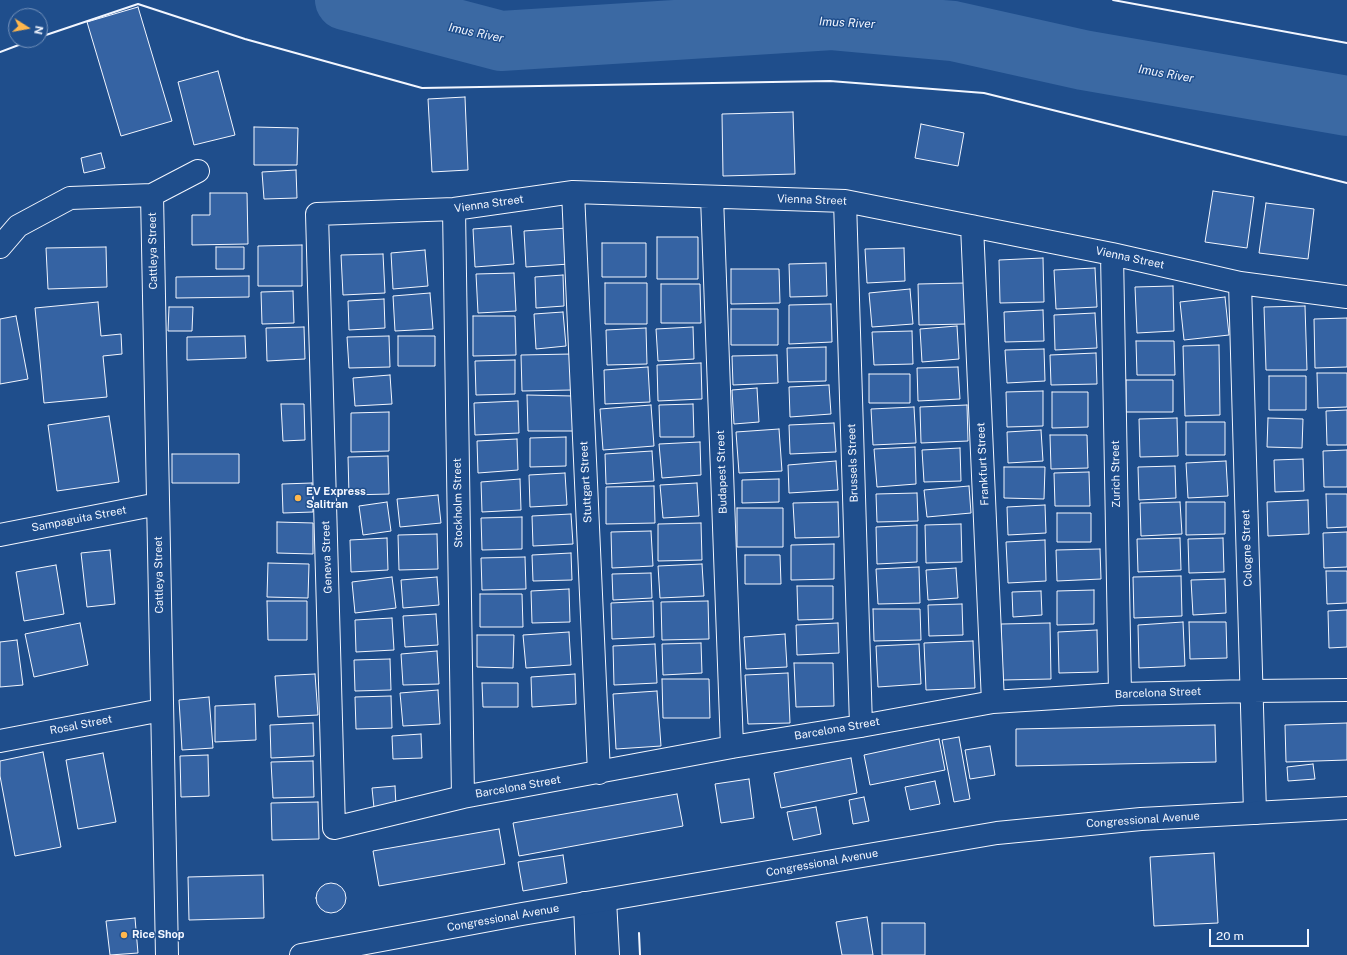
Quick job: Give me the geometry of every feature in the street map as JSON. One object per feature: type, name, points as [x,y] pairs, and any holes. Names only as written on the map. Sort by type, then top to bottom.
[{"type":"street","points":[[0,247],[18,226],[70,198],[152,195],[198,171]]},
{"type":"street","name":"Vienna Street","points":[[317,214],[454,209],[573,192],[845,201],[1112,254],[1240,283],[1347,297]]},
{"type":"street","name":"Stuttgart Street","points":[[573,192],[599,773]]},
{"type":"street","name":"Cattleya Street","points":[[152,195],[167,955]]},
{"type":"street","name":"Budapest Street","points":[[712,197],[732,747]]},
{"type":"street","name":"Brussels Street","points":[[845,201],[861,726]]},
{"type":"street","name":"Stockholm Street","points":[[454,209],[463,797]]},
{"type":"street","name":"Geneva Street","points":[[317,214],[334,828]]},
{"type":"street","name":"Frankfurt Street","points":[[972,226],[993,702]]},
{"type":"street","name":"Zurich Street","points":[[1112,254],[1120,694]]},
{"type":"street","name":"Cologne Street","points":[[1240,283],[1255,813]]},
{"type":"street","name":"Sampaguita Street","points":[[0,535],[158,504]]},
{"type":"street","name":"Barcelona Street","points":[[334,828],[463,797],[599,773],[732,747],[861,726],[993,702],[1120,694],[1252,690],[1347,690]]},
{"type":"street","name":"Rosal Street","points":[[0,741],[162,710]]},
{"type":"street","name":"Congressional Avenue","points":[[301,955],[595,902],[997,833],[1141,819],[1347,808]]},
{"type":"street","points":[[587,955],[595,902]]},
{"type":"street","points":[[595,902],[608,955]]},
{"type":"building","points":[[138,7],[172,121],[121,136],[87,22]]},
{"type":"building","points":[[218,71],[235,135],[194,145],[178,82]]},
{"type":"building","points":[[465,97],[468,170],[432,172],[428,99]]},
{"type":"building","points":[[793,112],[795,174],[723,176],[722,114]]},
{"type":"building","points":[[921,124],[964,133],[958,166],[915,158]]},
{"type":"building","points":[[254,127],[298,128],[297,165],[254,165]]},
{"type":"building","points":[[101,153],[105,168],[84,173],[81,158]]},
{"type":"building","points":[[296,170],[297,198],[264,199],[262,172]]},
{"type":"building","points":[[1213,191],[1254,197],[1247,248],[1205,242]]},
{"type":"building","points":[[210,193],[247,193],[248,244],[192,245],[192,215],[210,215]]},
{"type":"building","points":[[1266,203],[1314,209],[1308,259],[1259,253]]},
{"type":"building","points":[[511,226],[514,264],[475,267],[473,229]]},
{"type":"building","points":[[567,228],[569,264],[526,267],[524,231]]},
{"type":"building","points":[[657,237],[698,237],[698,279],[657,279]]},
{"type":"building","points":[[602,243],[646,243],[646,277],[602,277]]},
{"type":"building","points":[[302,245],[302,286],[258,286],[258,246]]},
{"type":"building","points":[[106,247],[107,287],[48,289],[46,248]]},
{"type":"building","points":[[216,247],[244,247],[244,269],[216,269]]},
{"type":"building","points":[[904,248],[905,281],[867,283],[865,249]]},
{"type":"building","points":[[425,250],[428,286],[393,289],[391,253]]},
{"type":"building","points":[[383,254],[385,293],[343,295],[341,255]]},
{"type":"building","points":[[1043,258],[1044,302],[1000,303],[999,260]]},
{"type":"building","points":[[826,263],[827,296],[790,297],[789,264]]},
{"type":"building","points":[[1095,268],[1097,307],[1056,309],[1054,270]]},
{"type":"building","points":[[731,269],[779,269],[780,303],[731,304]]},
{"type":"building","points":[[514,273],[516,311],[478,313],[476,274]]},
{"type":"building","points":[[563,275],[564,306],[536,308],[535,277]]},
{"type":"building","points":[[249,276],[249,297],[176,298],[176,277]]},
{"type":"building","points":[[605,283],[647,283],[647,324],[605,324]]},
{"type":"building","points":[[965,283],[966,324],[919,325],[918,284]]},
{"type":"building","points":[[661,284],[700,284],[701,323],[661,323]]},
{"type":"building","points":[[1173,286],[1174,331],[1137,333],[1135,287]]},
{"type":"building","points":[[910,289],[913,324],[872,327],[869,293]]},
{"type":"building","points":[[293,291],[294,323],[262,324],[261,292]]},
{"type":"building","points":[[430,293],[433,329],[395,331],[393,296]]},
{"type":"building","points":[[1225,297],[1229,335],[1184,340],[1180,302]]},
{"type":"building","points":[[384,299],[385,328],[349,330],[348,301]]},
{"type":"building","points":[[98,302],[101,336],[121,334],[122,354],[103,356],[107,397],[44,403],[35,308]]},
{"type":"building","points":[[831,304],[832,342],[789,344],[789,305]]},
{"type":"building","points":[[1305,306],[1307,370],[1266,370],[1264,307]]},
{"type":"building","points":[[169,307],[193,307],[192,331],[168,331]]},
{"type":"building","points":[[731,309],[778,309],[778,345],[731,345]]},
{"type":"building","points":[[1043,310],[1044,341],[1005,342],[1004,312]]},
{"type":"building","points":[[563,312],[566,346],[536,349],[534,314]]},
{"type":"building","points":[[1095,313],[1097,348],[1055,350],[1054,315]]},
{"type":"building","points":[[16,316],[28,379],[0,384],[0,319]]},
{"type":"building","points":[[473,316],[515,316],[516,355],[473,356]]},
{"type":"building","points":[[1347,318],[1347,367],[1315,368],[1314,319]]},
{"type":"building","points":[[957,326],[959,359],[922,362],[920,329]]},
{"type":"building","points":[[304,327],[305,359],[267,361],[266,328]]},
{"type":"building","points":[[693,327],[694,359],[658,361],[656,329]]},
{"type":"building","points":[[646,328],[647,364],[607,365],[606,330]]},
{"type":"building","points":[[912,331],[913,364],[874,365],[872,332]]},
{"type":"building","points":[[245,336],[246,358],[187,360],[187,337]]},
{"type":"building","points":[[389,336],[390,367],[349,368],[347,337]]},
{"type":"building","points":[[398,336],[435,336],[435,366],[398,366]]},
{"type":"building","points":[[1136,341],[1174,341],[1175,375],[1137,375]]},
{"type":"building","points":[[1219,345],[1220,415],[1185,416],[1183,346]]},
{"type":"building","points":[[826,347],[826,381],[788,382],[787,348]]},
{"type":"building","points":[[1044,349],[1045,381],[1007,383],[1005,350]]},
{"type":"building","points":[[1096,353],[1097,384],[1051,385],[1050,355]]},
{"type":"building","points":[[572,354],[572,390],[522,391],[521,355]]},
{"type":"building","points":[[777,355],[778,383],[733,385],[732,356]]},
{"type":"building","points":[[515,360],[515,394],[476,395],[475,361]]},
{"type":"building","points":[[701,363],[702,399],[658,401],[657,365]]},
{"type":"building","points":[[648,367],[650,402],[605,404],[604,370]]},
{"type":"building","points":[[958,367],[960,399],[918,401],[917,368]]},
{"type":"building","points":[[1317,373],[1347,373],[1347,407],[1318,408]]},
{"type":"building","points":[[869,374],[910,374],[910,403],[869,403]]},
{"type":"building","points":[[390,375],[392,404],[355,406],[353,378]]},
{"type":"building","points":[[1269,376],[1306,376],[1306,410],[1269,410]]},
{"type":"building","points":[[1126,380],[1173,380],[1173,412],[1126,412]]},
{"type":"building","points":[[829,385],[831,414],[790,417],[789,387]]},
{"type":"building","points":[[757,388],[759,422],[734,424],[732,390]]},
{"type":"building","points":[[1043,391],[1043,426],[1007,427],[1006,392]]},
{"type":"building","points":[[1052,392],[1088,392],[1088,427],[1052,428]]},
{"type":"building","points":[[527,395],[573,396],[573,431],[528,431]]},
{"type":"building","points":[[518,401],[519,433],[475,435],[474,403]]},
{"type":"building","points":[[281,404],[304,404],[305,440],[283,441]]},
{"type":"building","points":[[693,404],[694,437],[660,437],[659,405]]},
{"type":"building","points":[[651,405],[654,446],[603,450],[600,409]]},
{"type":"building","points":[[967,405],[968,441],[921,443],[920,407]]},
{"type":"building","points":[[914,407],[916,443],[873,445],[871,409]]},
{"type":"building","points":[[1347,410],[1347,445],[1327,445],[1326,411]]},
{"type":"building","points":[[389,412],[389,451],[351,452],[351,413]]},
{"type":"building","points":[[109,416],[119,482],[57,491],[48,425]]},
{"type":"building","points":[[1177,418],[1178,456],[1140,457],[1139,419]]},
{"type":"building","points":[[1268,418],[1303,419],[1302,448],[1267,447]]},
{"type":"building","points":[[1186,422],[1225,422],[1225,455],[1186,455]]},
{"type":"building","points":[[834,423],[836,452],[790,454],[789,425]]},
{"type":"building","points":[[779,429],[782,471],[739,473],[736,432]]},
{"type":"building","points":[[1041,430],[1043,461],[1008,463],[1007,432]]},
{"type":"building","points":[[1050,435],[1087,435],[1088,468],[1051,469]]},
{"type":"building","points":[[566,437],[566,466],[530,467],[530,438]]},
{"type":"building","points":[[517,439],[518,470],[478,473],[477,441]]},
{"type":"building","points":[[700,442],[701,475],[662,478],[659,444]]},
{"type":"building","points":[[915,447],[916,484],[877,487],[874,449]]},
{"type":"building","points":[[960,448],[961,481],[924,482],[922,450]]},
{"type":"building","points":[[1347,450],[1347,487],[1324,487],[1323,451]]},
{"type":"building","points":[[652,451],[654,481],[606,484],[605,454]]},
{"type":"building","points":[[172,454],[239,454],[239,483],[172,483]]},
{"type":"building","points":[[388,456],[389,494],[349,495],[348,457]]},
{"type":"building","points":[[1303,459],[1304,491],[1275,492],[1274,460]]},
{"type":"building","points":[[836,461],[838,490],[789,493],[788,465]]},
{"type":"building","points":[[1226,461],[1228,496],[1188,498],[1186,463]]},
{"type":"building","points":[[1175,466],[1176,498],[1139,500],[1138,467]]},
{"type":"building","points":[[1004,467],[1045,467],[1044,499],[1004,498]]},
{"type":"building","points":[[1089,472],[1090,506],[1055,506],[1054,473]]},
{"type":"building","points":[[565,473],[567,505],[530,507],[529,475]]},
{"type":"building","points":[[520,479],[521,510],[482,512],[481,482]]},
{"type":"building","points":[[779,479],[779,502],[742,503],[742,480]]},
{"type":"building","name":"EV Express Salitran","points":[[312,483],[313,512],[283,513],[282,484]]},
{"type":"building","points":[[697,483],[699,516],[663,518],[660,485]]},
{"type":"building","points":[[654,486],[655,523],[606,524],[606,487]]},
{"type":"building","points":[[969,486],[971,513],[927,517],[924,490]]},
{"type":"building","points":[[917,493],[918,521],[877,522],[876,494]]},
{"type":"building","points":[[1326,494],[1347,494],[1347,527],[1327,528]]},
{"type":"building","points":[[438,495],[441,523],[400,527],[397,499]]},
{"type":"building","points":[[1308,500],[1309,534],[1268,536],[1267,502]]},
{"type":"building","points":[[387,502],[391,531],[363,535],[359,506]]},
{"type":"building","points":[[838,502],[839,537],[795,538],[793,503]]},
{"type":"building","points":[[1180,502],[1182,534],[1141,536],[1140,503]]},
{"type":"building","points":[[1186,502],[1225,502],[1225,534],[1186,535]]},
{"type":"building","points":[[1045,505],[1046,533],[1008,535],[1007,507]]},
{"type":"building","points":[[737,508],[783,508],[783,547],[737,547]]},
{"type":"building","points":[[1057,513],[1091,513],[1091,542],[1057,542]]},
{"type":"building","points":[[571,514],[573,544],[533,546],[532,516]]},
{"type":"building","points":[[522,517],[522,549],[482,550],[481,518]]},
{"type":"building","points":[[277,522],[313,523],[313,554],[277,553]]},
{"type":"building","points":[[701,523],[702,560],[658,561],[658,524]]},
{"type":"building","points":[[961,524],[962,562],[926,563],[925,525]]},
{"type":"building","points":[[917,525],[917,562],[877,564],[876,527]]},
{"type":"building","points":[[651,531],[653,566],[612,568],[611,532]]},
{"type":"building","points":[[1347,532],[1347,567],[1324,568],[1323,533]]},
{"type":"building","points":[[437,534],[438,569],[399,570],[398,535]]},
{"type":"building","points":[[387,538],[388,570],[351,572],[350,540]]},
{"type":"building","points":[[1180,538],[1181,570],[1138,572],[1137,539]]},
{"type":"building","points":[[1223,538],[1224,572],[1189,573],[1188,539]]},
{"type":"building","points":[[1045,540],[1046,581],[1008,583],[1006,542]]},
{"type":"building","points":[[834,544],[834,579],[791,580],[791,545]]},
{"type":"building","points":[[1100,549],[1101,579],[1057,581],[1056,550]]},
{"type":"building","points":[[110,550],[115,604],[87,607],[81,553]]},
{"type":"building","points":[[571,553],[572,580],[533,581],[532,555]]},
{"type":"building","points":[[745,555],[780,555],[781,584],[745,584]]},
{"type":"building","points":[[525,557],[526,589],[482,590],[481,558]]},
{"type":"building","points":[[268,563],[309,564],[308,598],[267,597]]},
{"type":"building","points":[[702,564],[704,596],[660,598],[658,566]]},
{"type":"building","points":[[56,565],[64,614],[24,621],[16,572]]},
{"type":"building","points":[[919,567],[920,603],[878,604],[876,569]]},
{"type":"building","points":[[956,568],[958,598],[928,600],[926,570]]},
{"type":"building","points":[[1326,571],[1347,571],[1347,603],[1327,604]]},
{"type":"building","points":[[651,573],[652,598],[613,600],[612,574]]},
{"type":"building","points":[[1181,576],[1182,616],[1134,618],[1133,577]]},
{"type":"building","points":[[392,577],[396,608],[355,613],[352,582]]},
{"type":"building","points":[[437,577],[439,605],[403,608],[401,580]]},
{"type":"building","points":[[1225,579],[1226,613],[1193,615],[1191,580]]},
{"type":"building","points":[[797,586],[833,586],[833,619],[798,620]]},
{"type":"building","points":[[569,589],[570,622],[532,623],[531,591]]},
{"type":"building","points":[[1094,590],[1094,624],[1057,625],[1057,591]]},
{"type":"building","points":[[1041,591],[1042,615],[1013,617],[1012,592]]},
{"type":"building","points":[[480,594],[522,594],[523,627],[480,627]]},
{"type":"building","points":[[267,601],[307,601],[307,640],[268,640]]},
{"type":"building","points":[[653,601],[654,637],[612,639],[611,603]]},
{"type":"building","points":[[708,601],[709,639],[662,640],[661,602]]},
{"type":"building","points":[[962,604],[963,635],[929,636],[928,605]]},
{"type":"building","points":[[873,609],[920,609],[921,640],[874,641]]},
{"type":"building","points":[[1347,610],[1347,647],[1329,648],[1328,611]]},
{"type":"building","points":[[436,614],[438,645],[405,647],[403,616]]},
{"type":"building","points":[[392,618],[394,650],[356,652],[355,620]]},
{"type":"building","points":[[1183,622],[1185,666],[1139,668],[1138,625]]},
{"type":"building","points":[[1189,622],[1226,622],[1227,658],[1190,659]]},
{"type":"building","points":[[80,623],[88,665],[34,677],[25,634]]},
{"type":"building","points":[[838,623],[839,653],[797,655],[796,625]]},
{"type":"building","points":[[1050,623],[1051,679],[1003,680],[1001,624]]},
{"type":"building","points":[[1097,630],[1098,672],[1059,673],[1058,632]]},
{"type":"building","points":[[569,632],[571,665],[526,668],[523,635]]},
{"type":"building","points":[[785,634],[787,667],[746,669],[744,637]]},
{"type":"building","points":[[477,635],[514,635],[513,668],[477,667]]},
{"type":"building","points":[[17,640],[23,685],[0,687],[0,642]]},
{"type":"building","points":[[973,641],[975,688],[926,690],[924,643]]},
{"type":"building","points":[[701,643],[702,673],[663,675],[662,644]]},
{"type":"building","points":[[655,644],[657,683],[614,685],[613,646]]},
{"type":"building","points":[[919,644],[921,684],[878,687],[876,646]]},
{"type":"building","points":[[437,651],[439,684],[403,685],[401,654]]},
{"type":"building","points":[[390,659],[391,690],[355,691],[354,660]]},
{"type":"building","points":[[794,663],[833,663],[834,706],[796,707]]},
{"type":"building","points":[[788,673],[790,723],[748,724],[745,675]]},
{"type":"building","points":[[315,674],[318,715],[278,717],[275,676]]},
{"type":"building","points":[[575,674],[576,704],[532,707],[531,677]]},
{"type":"building","points":[[662,679],[709,679],[710,718],[663,718]]},
{"type":"building","points":[[482,683],[518,683],[518,707],[483,707]]},
{"type":"building","points":[[438,690],[440,724],[403,726],[400,693]]},
{"type":"building","points":[[657,691],[661,746],[616,749],[613,694]]},
{"type":"building","points":[[391,696],[392,728],[356,729],[355,697]]},
{"type":"building","points":[[209,697],[213,748],[182,750],[179,700]]},
{"type":"building","points":[[255,704],[256,740],[215,742],[215,706]]},
{"type":"building","points":[[313,723],[314,756],[271,758],[270,725]]},
{"type":"building","points":[[1347,723],[1347,760],[1286,762],[1285,725]]},
{"type":"building","points":[[1215,725],[1216,762],[1016,766],[1016,729]]},
{"type":"building","points":[[421,734],[422,758],[393,759],[392,736]]},
{"type":"building","points":[[959,737],[970,799],[954,802],[942,740]]},
{"type":"building","points":[[939,739],[945,770],[870,785],[864,755]]},
{"type":"building","points":[[990,746],[995,775],[970,779],[965,750]]},
{"type":"building","points":[[43,752],[61,847],[15,856],[0,776],[0,761]]},
{"type":"building","points":[[103,753],[116,822],[78,829],[66,760]]},
{"type":"building","points":[[208,755],[209,796],[181,797],[180,756]]},
{"type":"building","points":[[851,758],[857,793],[781,808],[774,773]]},
{"type":"building","points":[[313,761],[314,797],[273,798],[271,762]]},
{"type":"building","points":[[1313,764],[1315,779],[1288,781],[1287,767]]},
{"type":"building","points":[[749,779],[754,818],[721,823],[715,784]]},
{"type":"building","points":[[935,781],[940,804],[910,810],[905,787]]},
{"type":"building","points":[[395,786],[396,806],[374,808],[372,788]]},
{"type":"building","points":[[677,794],[683,826],[519,856],[513,823]]},
{"type":"building","points":[[864,797],[869,821],[853,824],[849,800]]},
{"type":"building","points":[[318,802],[319,839],[272,840],[271,803]]},
{"type":"building","points":[[816,807],[821,834],[793,840],[787,812]]},
{"type":"building","points":[[499,829],[505,864],[379,886],[373,851]]},
{"type":"building","points":[[1214,853],[1218,923],[1154,926],[1150,857]]},
{"type":"building","points":[[563,855],[567,883],[523,891],[518,862]]},
{"type":"building","points":[[263,875],[264,918],[189,920],[188,877]]},
{"type":"building","points":[[331,883],[342,887],[346,898],[342,909],[331,913],[320,909],[316,898],[320,887]]},
{"type":"building","points":[[867,917],[873,955],[842,955],[836,922]]},
{"type":"building","points":[[135,918],[138,953],[110,955],[106,921]]},
{"type":"building","points":[[882,923],[925,923],[925,955],[882,955]]},
{"type":"waterway","name":"Imus River","points":[[345,0],[501,41],[832,20],[953,31],[1083,60],[1347,106]]},
{"type":"wall","points":[[1113,0],[1347,43]]},
{"type":"wall","points":[[48,34],[138,4],[245,39],[422,88],[830,81],[984,93],[1347,183]]},
{"type":"wall","points":[[0,52],[11,48]]},
{"type":"wall","points":[[639,933],[640,955]]},
{"type":"place","name":"EV Express Salitran","points":[[298,498]]},
{"type":"place","name":"Rice Shop","points":[[124,935]]}]
